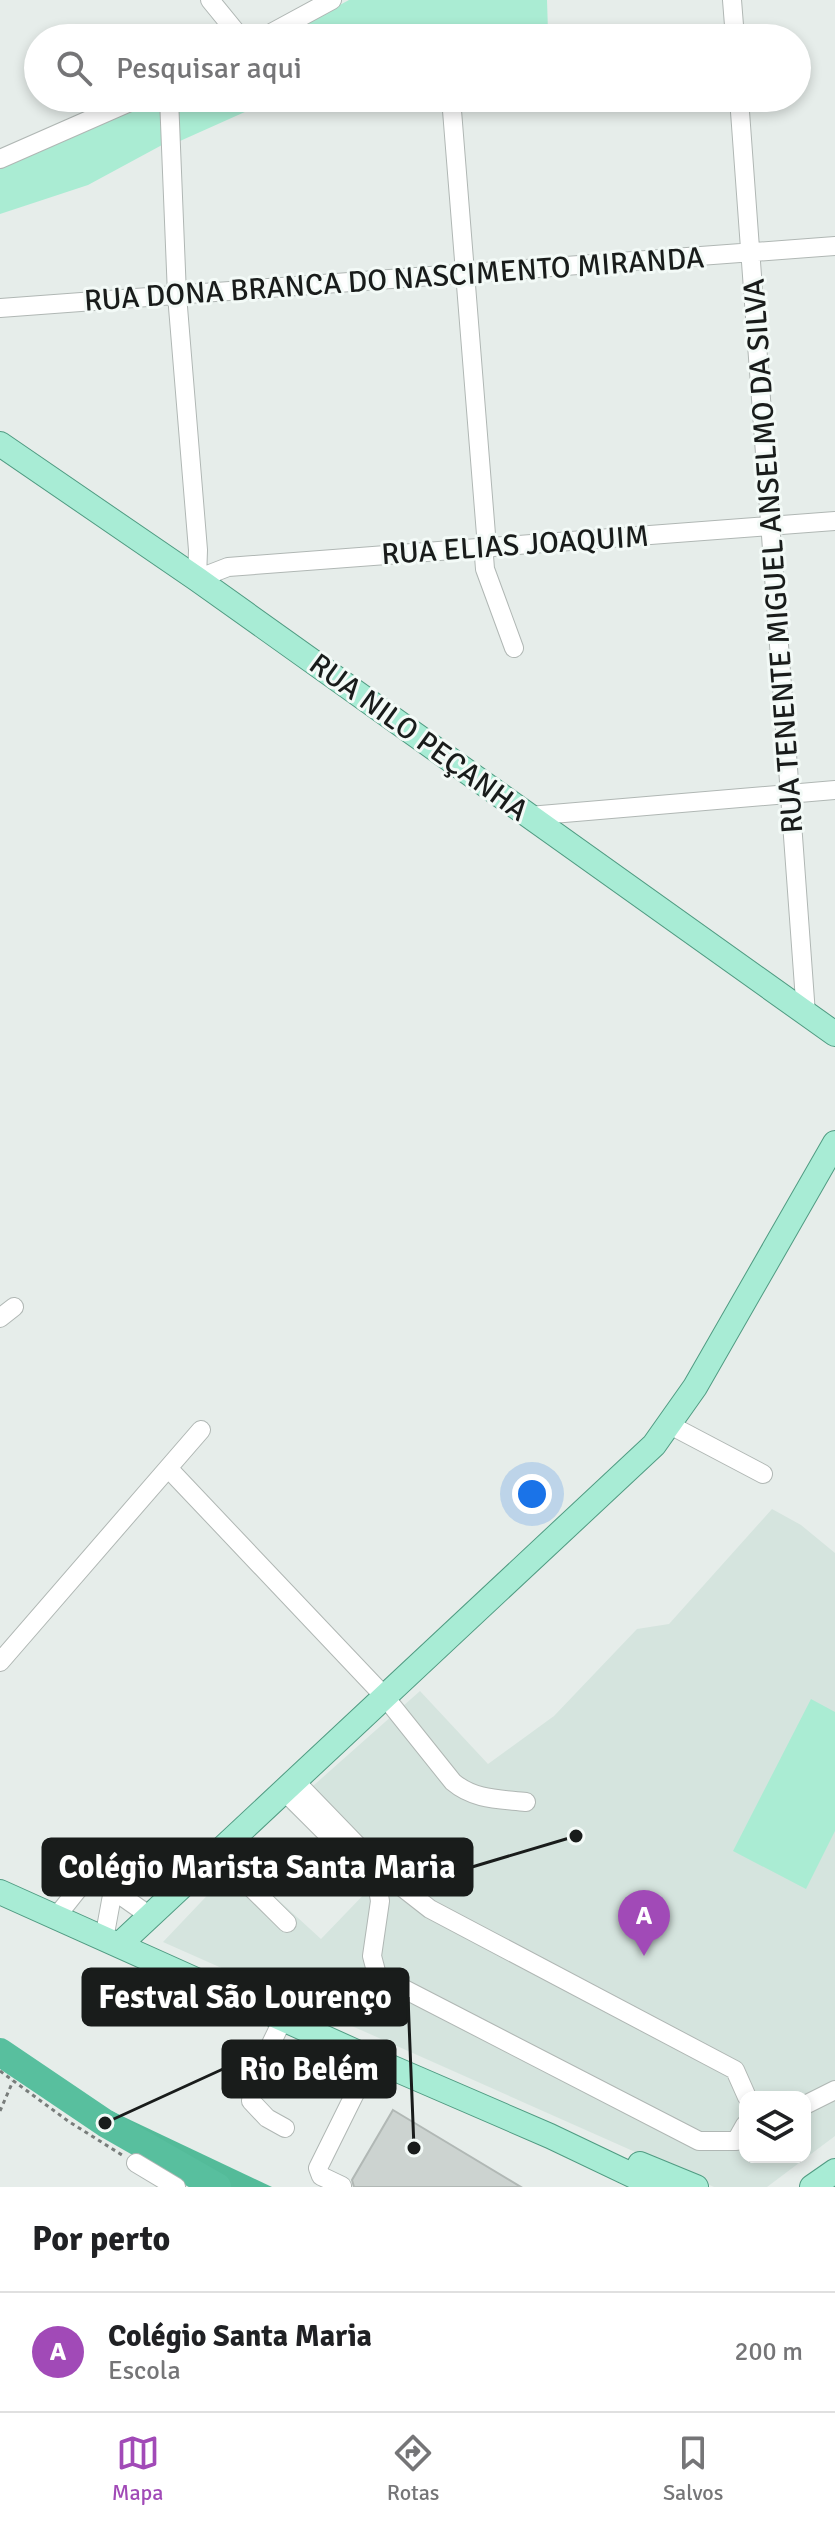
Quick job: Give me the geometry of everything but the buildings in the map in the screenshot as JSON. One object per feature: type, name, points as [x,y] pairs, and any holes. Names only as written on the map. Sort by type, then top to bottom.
[{"type":"main road","name":"RUA NILO PEÇANHA","points":[[0,444],[197,579],[835,1034]]},
{"type":"main road","points":[[112,1942],[150,1916],[217,1854],[631,1467],[670,1425],[835,1143]]},
{"type":"main road","points":[[0,1892],[550,2136],[657,2187]]},
{"type":"main road","points":[[550,2136],[624,2187]]},
{"type":"main road","points":[[550,2136],[601,2148],[696,2187]]},
{"type":"main road","points":[[812,2187],[835,2171]]},
{"type":"street","points":[[210,0],[230,24]]},
{"type":"street","points":[[288,24],[332,0]]},
{"type":"street","points":[[732,0],[734,24]]},
{"type":"street","points":[[0,159],[107,112]]},
{"type":"street","points":[[170,112],[177,295],[198,550],[197,579]]},
{"type":"street","points":[[452,112],[487,547],[485,569],[514,648]]},
{"type":"street","name":"RUA TENENTE MIGUEL ANSELMO DA SILVA","points":[[740,112],[806,1014]]},
{"type":"street","name":"RUA DONA BRANCA DO NASCIMENTO MIRANDA","points":[[0,308],[835,246]]},
{"type":"street","name":"RUA ELIAS JOAQUIM","points":[[197,579],[228,567],[835,521]]},
{"type":"street","points":[[529,816],[835,790]]},
{"type":"street","points":[[670,1425],[763,1474]]},
{"type":"street","points":[[0,1662],[201,1430]]},
{"type":"street","points":[[168,1468],[385,1697],[453,1782],[476,1796],[526,1802]]},
{"type":"street","points":[[290,1786],[384,1873],[430,1909],[735,2070],[744,2091]]},
{"type":"street","points":[[290,1786],[377,1884],[380,1901],[372,1956],[377,1975],[699,2141],[736,2141],[739,2136]]},
{"type":"street","points":[[217,1854],[287,1923]]},
{"type":"street","points":[[112,1942],[113,1890],[126,1877],[137,1875],[153,1885],[180,1888]]},
{"type":"street","points":[[56,1917],[88,1881],[106,1885],[150,1916]]},
{"type":"street","points":[[283,2019],[255,2077],[251,2101],[267,2118],[285,2128]]},
{"type":"street","points":[[342,2186],[321,2176],[318,2168],[372,2059]]},
{"type":"street","points":[[811,2102],[835,2090]]},
{"type":"street","points":[[136,2163],[176,2187]]},
{"type":"path","points":[[0,2071],[68,2121],[136,2163]]},
{"type":"path","points":[[0,2111],[13,2081]]},
{"type":"shaded area","points":[[772,1509],[801,1525],[835,1553],[835,2136],[811,2154],[811,2091],[739,2091],[739,2163],[799,2163],[767,2187],[714,2187],[163,1942],[238,1863],[321,1939],[372,1886],[287,1809],[420,1691],[488,1764],[554,1716],[637,1629],[669,1624]]},
{"type":"green space","points":[[349,0],[547,0],[548,24],[305,24]]},
{"type":"green space","points":[[126,112],[160,112],[162,145],[88,185],[0,214],[0,166]]},
{"type":"green space","points":[[178,112],[245,112],[180,141]]},
{"type":"green space","points":[[811,1699],[835,1712],[835,1831],[806,1889],[733,1851]]},
{"type":"green space","points":[[105,2108],[272,2187],[194,2187],[95,2132]]},
{"type":"waterway","points":[[0,2052],[105,2123],[217,2187]]},
{"type":"place","name":"Colégio Marista Santa Maria","points":[[576,1836]]},
{"type":"place","name":"Colégio Santa Maria","points":[[644,1956]]},
{"type":"place","name":"Rio Belém","points":[[105,2123]]},
{"type":"place","name":"Festval São Lourenço","points":[[414,2148]]}]
